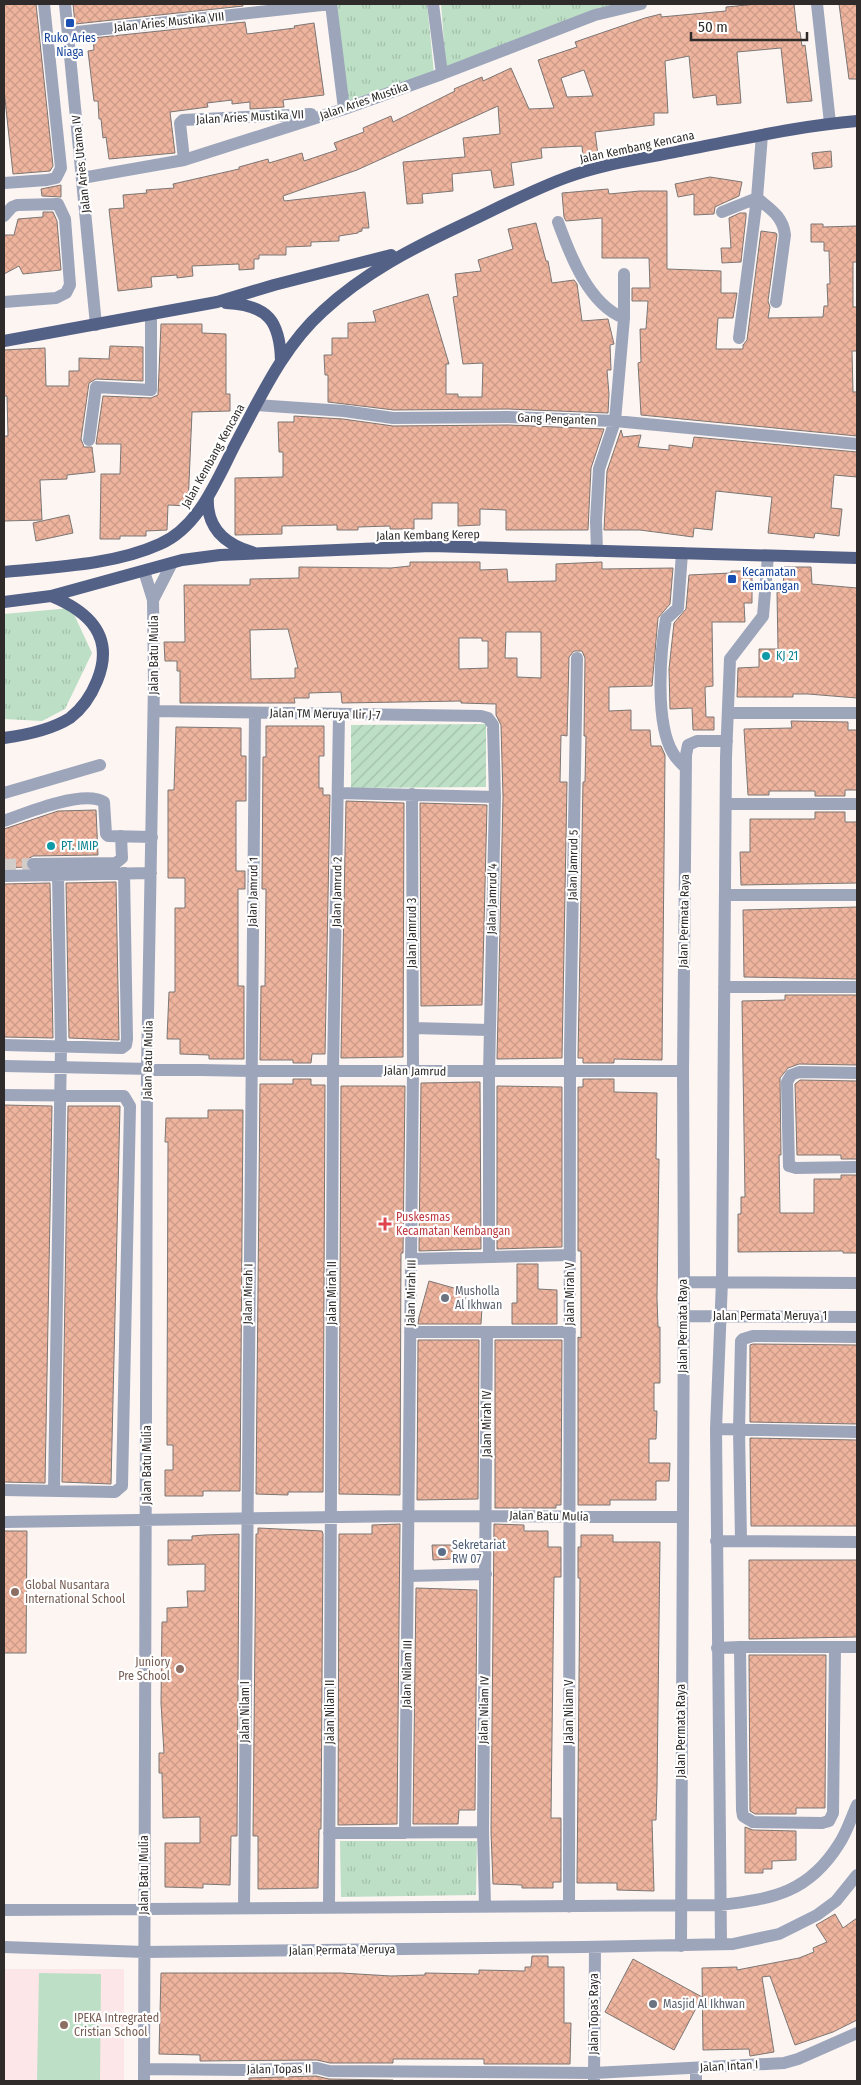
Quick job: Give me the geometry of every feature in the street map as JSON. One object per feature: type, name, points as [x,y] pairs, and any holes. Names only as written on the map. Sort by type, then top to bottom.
[{"type":"main road","name":"Jalan Kembang Kencana","points":[[4,572],[88,563],[129,555],[156,546],[170,539],[186,527],[208,497],[256,405],[292,344],[321,312],[363,278],[406,251],[565,178],[594,169],[762,135],[830,123],[857,121]]},
{"type":"main road","name":"Jalan Kembang Kencana","points":[[4,341],[217,302],[274,285],[406,251]]},
{"type":"main road","name":"Jalan Kembang Kencana","points":[[217,302],[249,306],[267,316],[277,328],[281,361]]},
{"type":"main road","points":[[208,497],[209,517],[220,535],[240,548],[272,554]]},
{"type":"main road","name":"Jalan Kembang Kerep","points":[[4,602],[51,596],[172,563],[208,556],[431,546],[857,558]]},
{"type":"main road","points":[[4,738],[49,728],[69,718],[86,703],[102,670],[103,645],[93,624],[76,608],[51,596]]},
{"type":"street","points":[[4,183],[56,178],[61,168],[44,4]]},
{"type":"street","name":"Jalan Aries Utama IV","points":[[65,4],[96,325]]},
{"type":"street","points":[[331,4],[344,109]]},
{"type":"street","name":"Jalan Aries Mustika VIII","points":[[68,33],[331,4]]},
{"type":"street","points":[[433,4],[442,74]]},
{"type":"street","name":"Jalan Aries Mustika","points":[[82,178],[184,160],[344,109],[442,74],[595,15],[641,4]]},
{"type":"street","points":[[817,4],[830,123]]},
{"type":"street","name":"Jalan Aries Mustika VII","points":[[184,160],[180,123],[184,120],[328,113]]},
{"type":"street","points":[[739,338],[762,135]]},
{"type":"street","points":[[722,212],[756,198]]},
{"type":"street","points":[[756,198],[778,216],[784,225],[785,235],[776,302]]},
{"type":"street","points":[[4,216],[12,207],[17,205],[58,204],[65,219],[70,285],[66,293],[56,298],[4,302]]},
{"type":"street","points":[[558,222],[568,249],[598,301],[613,314],[624,318]]},
{"type":"street","points":[[597,550],[596,521],[599,469],[615,421],[624,318],[624,274]]},
{"type":"street","points":[[89,440],[96,387],[150,390],[151,315]]},
{"type":"street","name":"Gang Penganten","points":[[256,405],[344,410],[393,418],[508,417],[615,421],[857,444]]},
{"type":"street","points":[[682,553],[680,600],[676,611],[666,619],[660,688],[664,728],[669,745],[673,754],[686,768]]},
{"type":"street","points":[[721,1944],[716,1430],[722,1281],[727,741],[730,659],[762,616],[768,556]]},
{"type":"street","name":"Jalan Batu Mulia","points":[[153,600],[172,563]]},
{"type":"street","name":"Jalan Batu Mulia","points":[[144,571],[153,600],[154,711],[147,1070],[144,2075]]},
{"type":"street","name":"Jalan Jamrud 5","points":[[570,1072],[577,658]]},
{"type":"street","name":"Jalan TM Meruya Ilir J-7","points":[[154,711],[481,716],[488,718],[493,725]]},
{"type":"street","name":"Jalan Jamrud 1","points":[[252,1071],[255,713]]},
{"type":"street","points":[[729,713],[857,713]]},
{"type":"street","name":"Jalan Jamrud 2","points":[[334,1070],[339,714]]},
{"type":"street","name":"Jalan Jamrud 4","points":[[489,1073],[495,797],[493,725]]},
{"type":"street","name":"Jalan Permata Raya","points":[[681,1946],[683,1071],[686,755],[688,746],[697,741],[727,741]]},
{"type":"street","points":[[4,793],[100,764]]},
{"type":"street","points":[[338,793],[495,797]]},
{"type":"street","name":"Jalan Jamrud 3","points":[[412,794],[413,1071]]},
{"type":"street","points":[[4,821],[65,800],[98,799],[102,800],[105,804],[106,834],[152,837]]},
{"type":"street","points":[[726,804],[857,804]]},
{"type":"street","points":[[33,864],[116,863],[122,858],[121,836]]},
{"type":"street","points":[[4,1045],[122,1048],[126,1045],[124,873]]},
{"type":"street","points":[[4,876],[151,873]]},
{"type":"street","points":[[54,1490],[61,1046],[58,875]]},
{"type":"street","points":[[726,895],[857,895]]},
{"type":"street","points":[[724,987],[857,987]]},
{"type":"street","points":[[412,1028],[490,1030]]},
{"type":"street","name":"Jalan Jamrud","points":[[4,1066],[147,1070],[334,1070],[489,1073],[683,1071]]},
{"type":"street","name":"Jalan Mirah II","points":[[330,1516],[334,1070]]},
{"type":"street","name":"Jalan Mirah I","points":[[246,1518],[252,1071]]},
{"type":"street","name":"Jalan Mirah III","points":[[409,1516],[413,1071]]},
{"type":"street","name":"Jalan Mirah V","points":[[568,1516],[570,1072]]},
{"type":"street","points":[[857,1073],[799,1072],[791,1075],[787,1082],[789,1166],[796,1168],[857,1168]]},
{"type":"street","points":[[489,1073],[489,1256]]},
{"type":"street","points":[[4,1095],[124,1096],[130,1106],[122,1486],[115,1492],[4,1490]]},
{"type":"street","points":[[411,1259],[570,1255]]},
{"type":"street","points":[[684,1282],[857,1283]]},
{"type":"street","name":"Jalan Permata Meruya 1","points":[[683,1316],[857,1317]]},
{"type":"street","points":[[410,1332],[570,1332]]},
{"type":"street","name":"Jalan Mirah IV","points":[[486,1516],[487,1332]]},
{"type":"street","points":[[741,1540],[738,1430],[740,1345],[743,1339],[753,1336],[857,1337]]},
{"type":"street","points":[[716,1430],[857,1432]]},
{"type":"street","name":"Jalan Batu Mulia","points":[[4,1522],[330,1516],[682,1517]]},
{"type":"street","name":"Jalan Nilam II","points":[[329,1908],[330,1516]]},
{"type":"street","name":"Jalan Nilam III","points":[[405,1833],[409,1516]]},
{"type":"street","name":"Jalan Nilam IV","points":[[485,1905],[483,1832],[486,1516]]},
{"type":"street","name":"Jalan Nilam V","points":[[568,1516],[569,1906]]},
{"type":"street","name":"Jalan Nilam I","points":[[244,1907],[246,1518]]},
{"type":"street","points":[[716,1541],[857,1542]]},
{"type":"street","points":[[409,1576],[486,1574]]},
{"type":"street","points":[[740,1647],[742,1814],[750,1822],[826,1822],[833,1815],[835,1648]]},
{"type":"street","points":[[717,1648],[857,1647]]},
{"type":"street","points":[[4,1910],[485,1905],[720,1905],[772,1897],[803,1884],[826,1862],[840,1843],[857,1805]]},
{"type":"street","points":[[329,1833],[483,1832]]},
{"type":"street","name":"Jalan Permata Meruya","points":[[4,1947],[144,1952],[721,1944],[766,1938],[800,1925],[836,1901],[857,1876]]},
{"type":"street","name":"Jalan Topas Raya","points":[[594,2077],[595,1947]]},
{"type":"street","name":"Jalan Intan I","points":[[594,2077],[784,2063],[798,2059],[857,2033]]},
{"type":"street","name":"Jalan Topas II","points":[[144,2075],[245,2076],[317,2068],[328,2076],[594,2077]]},
{"type":"street","points":[[696,2068],[696,2081]]},
{"type":"shaded area","name":"IPEKA Intregrated Cristian School","points":[[4,1969],[124,1969],[124,2081],[4,2081]]},
{"type":"green space","points":[[336,4],[427,4],[434,73],[349,104]]},
{"type":"green space","points":[[441,4],[619,4],[446,68]]},
{"type":"green space","points":[[71,608],[92,653],[65,709],[42,721],[4,719],[4,614]]},
{"type":"green space","points":[[486,724],[486,787],[351,788],[351,725]]},
{"type":"green space","points":[[340,1841],[477,1841],[476,1895],[341,1897]]},
{"type":"green space","points":[[39,1973],[101,1974],[100,2081],[37,2081]]},
{"type":"building","points":[[4,4],[36,4],[53,166],[50,171],[13,174],[4,90]]},
{"type":"building","points":[[73,4],[243,4],[243,6],[75,24]]},
{"type":"building","points":[[757,4],[794,4],[797,32],[800,32],[802,46],[805,45],[812,101],[787,103],[781,48],[737,52],[741,103],[717,105],[716,95],[693,98],[689,56],[665,61],[668,113],[654,113],[654,125],[595,132],[598,155],[583,157],[582,146],[541,148],[542,158],[511,163],[514,185],[494,188],[491,170],[452,174],[453,191],[422,194],[423,203],[407,204],[403,162],[465,157],[463,138],[500,134],[498,106],[357,170],[283,196],[284,201],[365,192],[369,228],[362,228],[362,231],[358,233],[339,236],[339,241],[311,242],[311,246],[286,247],[286,255],[259,255],[259,259],[254,259],[254,269],[239,270],[239,264],[192,266],[193,276],[177,278],[177,275],[151,277],[152,287],[118,291],[109,209],[124,208],[123,195],[147,193],[146,190],[174,188],[173,184],[239,169],[239,167],[268,159],[269,163],[302,153],[304,161],[337,150],[334,143],[364,132],[363,128],[391,116],[393,122],[455,91],[454,89],[482,77],[483,81],[511,68],[529,109],[554,108],[538,60],[577,47],[575,42],[645,18],[661,14],[661,17],[726,11],[726,7]],"holes":[[[584,70],[593,96],[567,97],[561,78]]]},
{"type":"building","points":[[839,4],[857,4],[857,79],[849,79]]},
{"type":"building","points":[[245,22],[247,34],[295,28],[294,26],[314,23],[324,95],[283,100],[284,107],[250,109],[250,102],[232,104],[232,100],[207,103],[208,107],[170,112],[175,153],[109,159],[106,137],[103,138],[101,119],[99,119],[98,101],[94,101],[88,51],[94,50],[93,38]]},
{"type":"building","points":[[831,151],[832,167],[814,169],[812,153]]},
{"type":"building","points":[[710,177],[742,182],[739,196],[715,207],[714,214],[694,215],[694,194],[678,197],[675,184]]},
{"type":"building","points":[[61,185],[61,197],[42,196],[41,189]]},
{"type":"building","points":[[608,189],[609,194],[667,191],[667,269],[721,271],[721,293],[737,293],[733,318],[718,318],[716,349],[743,349],[743,345],[747,340],[761,231],[776,233],[777,235],[768,301],[770,307],[768,318],[823,317],[824,306],[828,306],[827,284],[830,284],[829,251],[824,251],[824,242],[811,242],[811,224],[823,224],[823,227],[857,226],[857,262],[853,262],[853,307],[857,307],[857,351],[852,351],[853,392],[857,392],[857,436],[641,415],[638,363],[641,362],[640,329],[646,329],[648,301],[632,301],[632,288],[650,288],[649,258],[602,258],[602,218],[566,221],[564,217],[562,193]]},
{"type":"building","points":[[43,212],[53,212],[57,221],[61,270],[23,274],[19,266],[4,274],[4,235],[14,235],[18,219],[43,217]]},
{"type":"building","points":[[740,213],[746,213],[741,262],[722,263],[721,248],[731,248],[729,218]]},
{"type":"building","points":[[536,223],[546,261],[548,261],[552,283],[574,280],[577,284],[582,321],[608,319],[614,344],[610,345],[611,370],[607,370],[608,413],[508,409],[394,410],[328,402],[328,375],[325,375],[324,355],[332,355],[332,338],[348,338],[348,323],[376,322],[373,311],[428,294],[449,364],[446,364],[446,394],[458,394],[458,397],[482,397],[483,363],[463,364],[453,297],[458,296],[455,274],[481,271],[478,260],[513,249],[508,229]]},
{"type":"building","points":[[161,324],[202,324],[202,333],[226,334],[226,394],[230,394],[230,411],[192,412],[188,506],[168,505],[167,530],[146,531],[146,536],[120,536],[120,539],[100,539],[101,474],[120,474],[121,444],[96,444],[103,396],[151,398],[158,395]]},
{"type":"building","points":[[110,346],[143,347],[143,381],[96,379],[89,383],[81,439],[84,447],[92,447],[95,472],[67,475],[67,479],[40,480],[42,520],[4,521],[4,436],[8,436],[7,396],[4,396],[4,350],[45,348],[46,386],[69,386],[69,371],[79,371],[79,358],[109,359]]},
{"type":"building","points":[[294,416],[343,419],[393,426],[508,425],[604,429],[591,468],[588,530],[506,530],[506,510],[480,509],[480,525],[458,526],[458,503],[432,503],[432,519],[414,519],[414,529],[390,529],[390,526],[358,527],[358,530],[337,530],[337,525],[282,526],[282,534],[235,535],[235,478],[283,477],[283,452],[279,452],[278,422],[294,422]]},
{"type":"building","points":[[621,430],[623,437],[641,435],[638,447],[669,450],[669,445],[692,448],[694,437],[857,452],[857,477],[834,475],[831,508],[842,509],[839,536],[815,533],[814,538],[768,533],[772,497],[716,491],[712,530],[694,528],[693,537],[640,530],[604,530],[607,471]]},
{"type":"building","points":[[69,515],[73,533],[36,541],[33,523]]},
{"type":"building","points":[[410,562],[480,562],[480,570],[507,569],[508,582],[556,581],[556,564],[602,562],[602,569],[673,568],[670,604],[658,618],[652,686],[609,687],[609,711],[631,710],[631,730],[650,730],[651,746],[661,746],[665,755],[662,1060],[614,1059],[614,1063],[583,1063],[583,1058],[578,1058],[583,782],[585,782],[586,736],[584,736],[585,658],[582,651],[574,651],[569,657],[567,736],[561,735],[560,782],[567,782],[562,1058],[497,1059],[503,797],[501,725],[496,715],[496,704],[461,703],[461,701],[342,703],[341,692],[309,693],[309,698],[294,698],[295,703],[180,703],[180,671],[177,671],[177,661],[165,661],[164,642],[185,642],[184,585],[250,585],[250,579],[299,578],[299,567],[391,568],[410,566]],"holes":[[[288,629],[298,668],[295,668],[295,678],[251,679],[250,630]],[[506,632],[541,632],[541,678],[517,677],[517,658],[505,658]],[[459,638],[482,638],[482,641],[488,641],[488,668],[459,669]]]},
{"type":"building","points":[[784,567],[811,567],[812,584],[857,588],[857,698],[808,694],[793,694],[793,697],[737,697],[738,668],[759,667],[759,649],[778,649],[777,592],[783,592]]},
{"type":"building","points":[[731,571],[752,571],[752,603],[744,603],[745,622],[712,622],[713,686],[705,687],[706,717],[714,717],[714,730],[693,730],[692,708],[670,709],[669,669],[674,623],[686,609],[689,575],[731,573]]},
{"type":"building","points":[[791,721],[848,722],[848,730],[857,730],[857,790],[845,790],[845,796],[815,796],[815,791],[769,791],[769,795],[748,795],[744,729],[792,728]]},
{"type":"building","points":[[266,726],[324,726],[324,756],[319,756],[319,788],[323,788],[323,795],[330,795],[325,1054],[312,1054],[311,1063],[293,1063],[293,1060],[260,1060],[261,986],[265,986],[266,889],[262,889],[263,757],[266,757]]},
{"type":"building","points":[[176,727],[241,728],[241,756],[246,756],[246,801],[236,801],[236,871],[245,871],[245,889],[238,889],[238,986],[244,986],[244,1059],[209,1059],[209,1055],[180,1054],[180,1039],[167,1039],[169,992],[175,992],[175,908],[185,908],[185,878],[168,878],[168,790],[174,790]]},
{"type":"building","points":[[346,801],[404,803],[403,1057],[341,1058]]},
{"type":"building","points":[[420,803],[487,805],[482,1005],[421,1006]]},
{"type":"building","name":"PT. IMIP","points":[[96,810],[98,855],[33,856],[26,860],[26,867],[4,868],[4,829],[58,811]]},
{"type":"building","points":[[815,812],[845,812],[845,822],[857,822],[857,883],[741,885],[740,852],[750,852],[750,819],[815,819]]},
{"type":"building","points":[[116,882],[119,1040],[69,1038],[66,883]]},
{"type":"building","points":[[50,883],[53,1038],[4,1037],[4,884]]},
{"type":"building","points":[[857,907],[857,979],[744,977],[743,910]]},
{"type":"building","points":[[785,995],[857,995],[857,1065],[799,1064],[788,1068],[780,1078],[781,1155],[779,1155],[780,1213],[814,1213],[814,1179],[841,1179],[841,1175],[857,1175],[857,1253],[843,1253],[843,1251],[738,1252],[738,1214],[741,1214],[741,1197],[745,1197],[742,1001],[785,1000]]},
{"type":"building","points":[[293,1079],[311,1079],[311,1085],[325,1085],[323,1492],[288,1492],[288,1495],[256,1494],[260,1084],[293,1084]]},
{"type":"building","points":[[583,1079],[614,1079],[614,1092],[657,1093],[656,1159],[659,1159],[657,1298],[658,1327],[660,1327],[660,1383],[654,1383],[654,1411],[657,1411],[656,1439],[649,1439],[649,1463],[670,1463],[669,1481],[656,1481],[656,1500],[610,1500],[610,1505],[578,1505],[578,1337],[581,1338],[581,1251],[578,1251],[578,1087],[583,1087]]},
{"type":"building","points":[[800,1080],[857,1081],[857,1159],[841,1159],[841,1155],[797,1155],[795,1084]]},
{"type":"building","points":[[480,1082],[481,1249],[419,1251],[421,1083]]},
{"type":"building","points":[[341,1086],[405,1086],[403,1253],[401,1253],[400,1495],[339,1494]]},
{"type":"building","points":[[497,1086],[562,1087],[562,1247],[497,1249]]},
{"type":"building","points":[[4,1105],[52,1106],[45,1483],[4,1482]]},
{"type":"building","points":[[68,1106],[120,1106],[111,1484],[62,1482]]},
{"type":"building","points":[[208,1110],[243,1110],[240,1491],[203,1491],[203,1496],[165,1496],[165,1470],[173,1470],[173,1445],[167,1445],[168,1142],[165,1142],[166,1118],[208,1118]]},
{"type":"building","points":[[517,1264],[538,1264],[538,1289],[557,1290],[557,1324],[512,1324],[512,1303],[517,1303]]},
{"type":"building","name":"Musholla Al Ikhwan","points":[[429,1281],[468,1292],[462,1307],[482,1307],[481,1324],[418,1324]]},
{"type":"building","points":[[418,1340],[479,1340],[478,1499],[417,1500]]},
{"type":"building","points":[[495,1340],[562,1340],[561,1505],[556,1505],[556,1508],[495,1508]]},
{"type":"building","points":[[750,1345],[857,1345],[857,1424],[750,1422]]},
{"type":"building","points":[[750,1438],[857,1440],[857,1526],[751,1526]]},
{"type":"building","points":[[400,1524],[397,1824],[338,1825],[339,1534],[372,1534],[372,1525]]},
{"type":"building","points":[[494,1524],[524,1525],[524,1531],[548,1531],[548,1547],[561,1547],[561,1577],[554,1577],[551,1818],[561,1818],[561,1882],[553,1882],[553,1888],[522,1888],[522,1885],[493,1884],[491,1832]]},
{"type":"building","points":[[258,1528],[322,1531],[323,1534],[321,1829],[319,1829],[318,1888],[258,1889],[258,1836],[253,1836],[256,1534],[258,1534]]},
{"type":"building","name":"Global Nusantara International School","points":[[4,1531],[27,1531],[26,1653],[4,1653]]},
{"type":"building","points":[[239,1534],[237,1836],[231,1836],[230,1885],[203,1884],[203,1888],[165,1887],[165,1843],[200,1843],[200,1817],[163,1818],[162,1773],[159,1773],[159,1753],[164,1753],[161,1703],[162,1622],[167,1622],[167,1608],[188,1607],[187,1591],[205,1591],[205,1564],[168,1565],[168,1540],[192,1540],[192,1536]]},
{"type":"building","points":[[581,1535],[613,1535],[613,1542],[660,1542],[657,1788],[656,1820],[652,1820],[654,1891],[617,1890],[617,1883],[577,1883],[580,1578],[578,1578],[578,1547],[581,1547]]},
{"type":"building","name":"Sekretariat RW 07","points":[[432,1545],[452,1545],[452,1559],[433,1560]]},
{"type":"building","points":[[749,1560],[857,1560],[857,1637],[749,1639]]},
{"type":"building","points":[[416,1588],[477,1590],[475,1810],[459,1810],[458,1824],[413,1824]]},
{"type":"building","points":[[749,1655],[826,1655],[825,1808],[796,1808],[796,1814],[755,1814],[750,1811]]},
{"type":"building","points":[[745,1827],[753,1830],[796,1831],[796,1860],[772,1861],[772,1869],[763,1869],[763,1873],[745,1873]]},
{"type":"building","points":[[835,1914],[843,1928],[857,1918],[857,2020],[833,2032],[795,2045],[770,1976],[762,1977],[774,2052],[750,2056],[749,2049],[703,2050],[702,1968],[737,1967],[737,1970],[799,1958],[814,1952],[813,1948],[827,1942],[816,1925]]},
{"type":"building","points":[[532,1956],[548,1956],[548,1967],[564,1967],[564,2023],[571,2023],[570,2064],[484,2064],[484,2059],[393,2059],[393,2063],[330,2063],[317,2060],[200,2061],[200,2055],[159,2054],[161,1973],[341,1973],[391,1976],[425,1975],[425,1973],[479,1974],[479,1970],[525,1971],[525,1967],[531,1967]]},
{"type":"building","name":"Masjid Al Ikhwan","points":[[633,1959],[702,1997],[674,2050],[605,2012]]},
{"type":"building","points":[[316,2076],[329,2079],[393,2081],[249,2081],[249,2078]]},
{"type":"tunnel","points":[[4,865],[33,864]]},
{"type":"place","name":"Ruko Aries Niaga","points":[[70,23]]},
{"type":"place","name":"Kecamatan Kembangan","points":[[732,579]]},
{"type":"place","name":"KJ 21","points":[[766,656]]},
{"type":"place","name":"PT. IMIP","points":[[51,846]]},
{"type":"place","name":"Puskesmas Kecamatan Kembangan","points":[[385,1224]]},
{"type":"place","name":"Musholla Al Ikhwan","points":[[445,1298]]},
{"type":"place","name":"Sekretariat RW 07","points":[[442,1552]]},
{"type":"place","name":"Global Nusantara International School","points":[[15,1592]]},
{"type":"place","name":"Juniory Pre School","points":[[180,1669]]},
{"type":"place","name":"Masjid Al Ikhwan","points":[[653,2004]]},
{"type":"place","name":"IPEKA Intregrated Cristian School","points":[[64,2025]]}]
